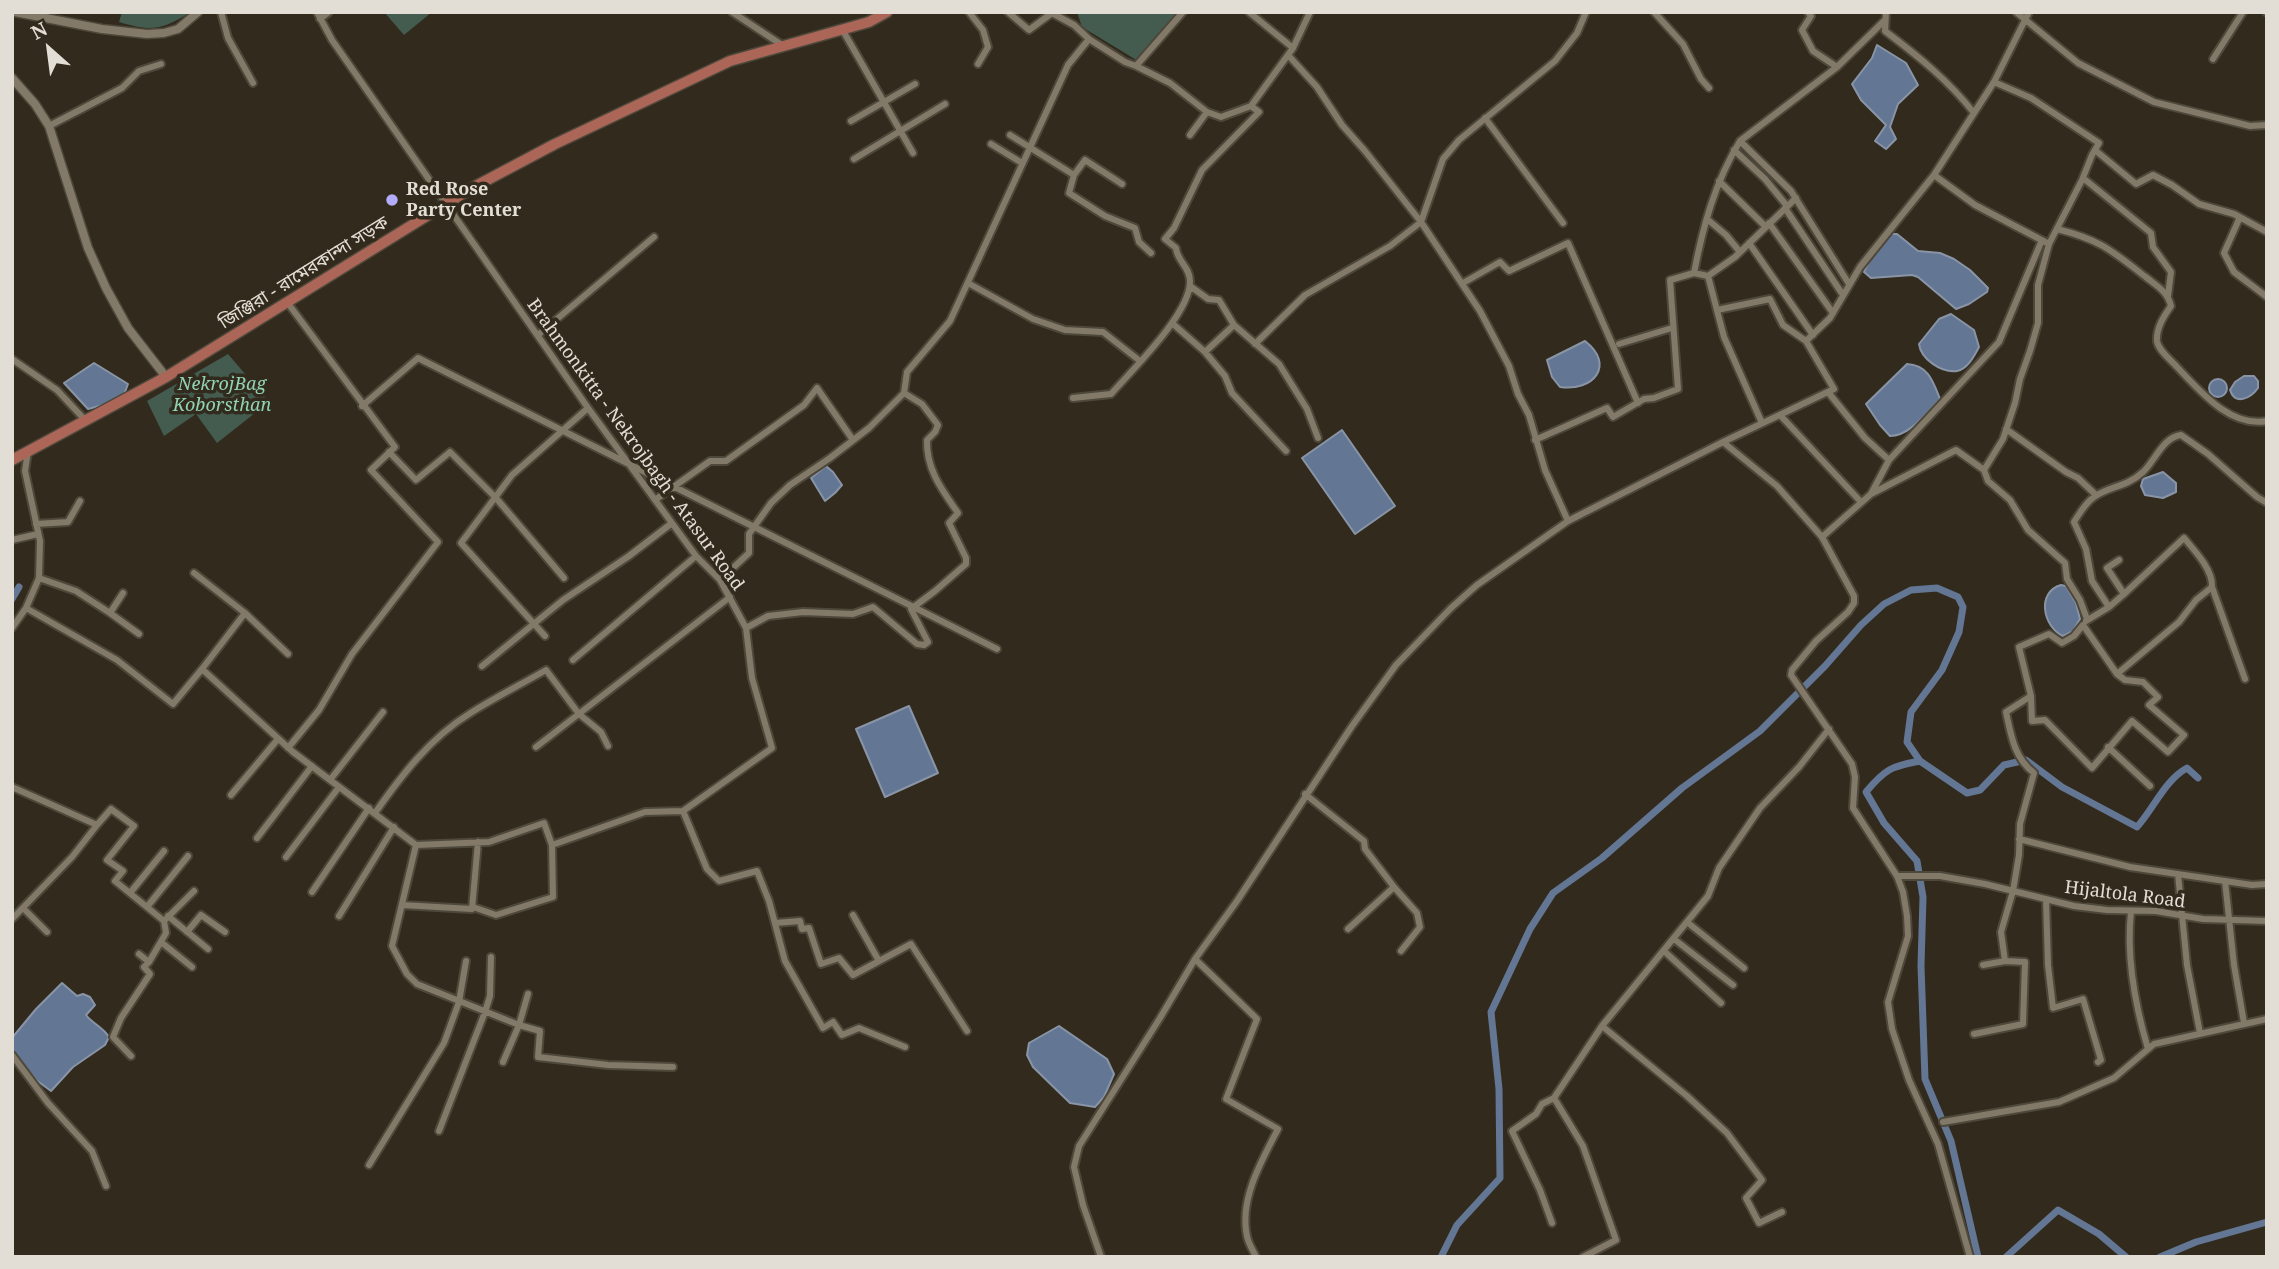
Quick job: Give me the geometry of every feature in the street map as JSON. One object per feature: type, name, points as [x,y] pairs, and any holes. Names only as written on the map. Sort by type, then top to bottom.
[{"type":"main road","name":"জিঞ্জিরা - রামেরকান্দা সড়ক","points":[[12,460],[166,377],[446,204],[543,151],[730,61],[869,22],[887,12]]},
{"type":"street","points":[[15,12],[102,29],[147,34],[178,29],[198,12]]},
{"type":"street","points":[[221,12],[228,38],[253,83]]},
{"type":"street","points":[[319,16],[329,12]]},
{"type":"street","points":[[732,12],[782,45]]},
{"type":"street","points":[[969,12],[983,30],[988,47],[978,64]]},
{"type":"street","points":[[1008,12],[1029,30],[1052,13],[1074,25],[1089,39],[1125,62],[1170,83],[1207,112],[1221,117],[1251,106],[1290,51],[1310,12]]},
{"type":"street","points":[[1136,66],[1183,12]]},
{"type":"street","points":[[1249,12],[1290,51],[1342,125],[1372,159],[1463,283],[1498,341],[1529,415],[1545,470],[1567,521]]},
{"type":"street","points":[[1255,344],[1305,295],[1390,246],[1420,222],[1443,159],[1459,140],[1555,61],[1577,33],[1586,12]]},
{"type":"street","points":[[1654,12],[1683,44],[1701,79],[1709,88]]},
{"type":"street","points":[[1808,12],[1811,16],[1802,30],[1813,51],[1837,67]]},
{"type":"street","points":[[2016,12],[2078,63],[2154,102],[2250,126],[2267,125]]},
{"type":"street","points":[[1807,341],[1833,313],[1849,284],[1899,216],[1934,175],[1994,82],[2029,12]]},
{"type":"street","points":[[2213,58],[2244,12]]},
{"type":"street","name":"Brahmonkitta - Nekrojbagh - Atasur Road","points":[[319,16],[588,408],[696,556],[720,580],[746,628],[751,678],[772,748],[683,811]]},
{"type":"street","points":[[1694,273],[1723,168],[1740,141],[1837,67],[1886,16]]},
{"type":"street","points":[[1886,16],[1885,31],[1936,71],[1974,113]]},
{"type":"street","points":[[842,29],[913,153]]},
{"type":"street","points":[[720,580],[748,553],[749,534],[771,503],[790,485],[853,440],[904,393],[907,372],[950,321],[1068,65],[1089,39]]},
{"type":"street","points":[[49,126],[122,88],[139,71],[161,64]]},
{"type":"street","points":[[12,78],[35,104],[49,126],[88,248],[106,288],[128,328],[166,377]]},
{"type":"street","points":[[1871,494],[1889,460],[1999,342],[2046,242],[2057,229],[2099,143],[2031,98],[1994,82]]},
{"type":"street","points":[[851,121],[915,85]]},
{"type":"street","points":[[853,159],[945,104]]},
{"type":"street","points":[[1073,398],[1111,394],[1178,316],[1190,286],[1190,272],[1177,256],[1175,247],[1165,239],[1174,228],[1202,170],[1259,112],[1251,106]]},
{"type":"street","points":[[1190,135],[1207,112]]},
{"type":"street","points":[[1485,118],[1563,223]]},
{"type":"street","points":[[1010,135],[1074,175]]},
{"type":"street","points":[[1740,141],[1796,198],[1849,284]]},
{"type":"street","points":[[991,144],[1022,163]]},
{"type":"street","points":[[1734,150],[1765,179],[1843,295]]},
{"type":"street","points":[[2095,150],[2136,184],[2153,175],[2199,204],[2240,217],[2267,232]]},
{"type":"street","points":[[1122,184],[1086,160],[1074,175],[1069,193],[1105,216],[1135,229],[1139,242],[1151,253]]},
{"type":"street","points":[[1934,175],[1975,205],[2046,242]]},
{"type":"street","points":[[2083,177],[2151,233],[2153,247],[2171,272],[2168,296],[2171,306],[2161,319],[2157,340],[2164,353],[2208,401],[2253,424],[2267,421]]},
{"type":"street","points":[[1719,181],[1767,225],[1833,313]]},
{"type":"street","points":[[1535,440],[1608,408],[1613,417],[1638,403],[1678,389],[1670,280],[1694,273],[1708,276],[1740,252],[1796,198]]},
{"type":"street","points":[[2240,217],[2224,253],[2234,272],[2267,297]]},
{"type":"street","points":[[1707,219],[1727,235],[1740,252]]},
{"type":"street","points":[[2057,229],[2085,236],[2109,248],[2168,296]]},
{"type":"street","points":[[538,335],[654,237]]},
{"type":"street","points":[[1984,470],[2003,439],[2038,323],[2038,285],[2046,242]]},
{"type":"street","points":[[1463,283],[1500,262],[1509,271],[1568,243],[1638,403]]},
{"type":"street","points":[[1749,243],[1813,335]]},
{"type":"street","points":[[1708,276],[1724,337],[1762,424]]},
{"type":"street","points":[[968,283],[1033,319],[1065,330],[1103,332],[1140,361]]},
{"type":"street","points":[[1190,286],[1208,299],[1219,300],[1234,325],[1279,364],[1307,409],[1318,438]]},
{"type":"street","points":[[1101,1257],[1083,1205],[1074,1167],[1079,1146],[1195,959],[1396,665],[1477,585],[1567,521],[1834,389],[1807,341],[1783,325],[1770,299],[1717,310]]},
{"type":"street","points":[[287,302],[395,447],[371,470],[438,542],[352,654],[319,710],[289,748]]},
{"type":"street","points":[[1172,323],[1205,352],[1226,376],[1232,393],[1286,451]]},
{"type":"street","points":[[1205,352],[1234,325]]},
{"type":"street","points":[[1619,344],[1672,328]]},
{"type":"street","points":[[362,406],[418,358],[998,649]]},
{"type":"street","points":[[12,359],[57,390],[86,421]]},
{"type":"street","points":[[655,500],[710,461],[726,461],[804,405],[817,388],[853,440]]},
{"type":"street","points":[[1828,392],[1865,438],[1889,460]]},
{"type":"street","points":[[746,628],[768,616],[803,612],[853,614],[873,607],[917,644],[924,645],[928,642],[911,609],[953,576],[965,564],[966,558],[948,523],[958,513],[937,483],[927,452],[927,440],[938,425],[922,404],[904,393]]},
{"type":"street","points":[[545,636],[461,542],[512,475],[588,408]]},
{"type":"street","points":[[1780,415],[1861,502]]},
{"type":"street","points":[[2006,429],[2061,469],[2078,478],[2096,495]]},
{"type":"street","points":[[2109,607],[2092,581],[2086,548],[2074,522],[2085,505],[2096,495],[2134,480],[2152,463],[2170,439],[2180,435],[2208,454],[2267,503]]},
{"type":"street","points":[[1723,442],[1777,486],[1822,537],[1854,596],[1848,612],[1816,641],[1792,670],[1791,675],[1852,764],[1855,777],[1853,808],[1897,876],[1903,892],[1908,936],[1888,1002],[1892,1029],[1909,1080],[1938,1144],[1970,1257]]},
{"type":"street","points":[[1822,537],[1871,494],[1914,474],[1955,450],[1984,470],[1988,481],[2010,500],[2028,530],[2065,563],[2067,579],[2080,600],[2085,622],[2117,674],[2125,680],[2143,682],[2158,696],[2148,705],[2184,735],[2168,752],[2132,722],[2092,768],[2045,720],[2032,721],[2031,696],[2020,647],[2049,634],[2062,643],[2074,636],[2085,622],[2109,607],[2184,538],[2198,555],[2212,580],[2212,587],[2245,679]]},
{"type":"street","points":[[12,628],[26,608],[39,578],[38,534],[25,471],[28,451]]},
{"type":"street","points":[[389,452],[416,480],[450,452],[496,498],[564,578]]},
{"type":"street","points":[[36,524],[68,522],[80,501]]},
{"type":"street","points":[[482,666],[563,600],[629,556],[672,523]]},
{"type":"street","points":[[12,540],[38,534]]},
{"type":"street","points":[[573,660],[696,556]]},
{"type":"street","points":[[2119,560],[2107,568],[2124,594]]},
{"type":"street","points":[[194,573],[246,613],[288,654]]},
{"type":"street","points":[[39,578],[76,592],[139,634]]},
{"type":"street","points":[[2117,674],[2179,622],[2196,600],[2212,587]]},
{"type":"street","points":[[110,613],[123,593]]},
{"type":"street","points":[[536,747],[730,597]]},
{"type":"street","points":[[26,608],[117,660],[173,704],[246,613]]},
{"type":"street","points":[[202,669],[278,739],[416,845],[489,842],[544,824],[552,845],[553,897],[496,915],[472,907],[402,905]]},
{"type":"street","points":[[312,892],[372,811],[452,726],[545,670],[579,714],[601,732],[608,746]]},
{"type":"street","points":[[2005,961],[2001,932],[2013,891],[2020,824],[2034,773],[2023,765],[2012,741],[2006,712],[2031,696]]},
{"type":"street","points":[[330,780],[383,712]]},
{"type":"street","points":[[1552,1223],[1512,1130],[1536,1114],[1542,1104],[1554,1098],[1602,1026],[1707,896],[1719,868],[1760,808],[1829,729]]},
{"type":"street","points":[[231,795],[278,739]]},
{"type":"street","points":[[2108,747],[2150,786]]},
{"type":"street","points":[[257,838],[312,766]]},
{"type":"street","points":[[12,787],[97,825]]},
{"type":"street","points":[[286,857],[340,787]]},
{"type":"street","points":[[1306,794],[1364,841],[1365,849],[1417,913],[1420,927],[1402,951]]},
{"type":"street","points":[[12,919],[72,857],[111,809],[134,827],[107,860],[123,871],[116,881],[147,907],[208,949]]},
{"type":"street","points":[[552,845],[645,812],[683,811],[707,869],[719,881],[757,871],[785,961],[822,1028],[833,1022],[842,1035],[859,1028],[905,1047]]},
{"type":"street","points":[[339,916],[394,827]]},
{"type":"street","points":[[2020,839],[2130,867],[2252,885],[2267,884]]},
{"type":"street","points":[[472,907],[478,842]]},
{"type":"street","points":[[416,845],[392,946],[407,974],[417,985],[540,1031],[538,1057],[608,1065],[673,1068]]},
{"type":"street","points":[[130,893],[164,851]]},
{"type":"street","points":[[147,907],[188,856]]},
{"type":"street","points":[[2178,874],[2187,965],[2200,1033]]},
{"type":"street","name":"Hijaltola Road","points":[[1897,876],[1940,876],[2107,910],[2156,911],[2182,916],[2267,921]]},
{"type":"street","points":[[2225,881],[2244,1023]]},
{"type":"street","points":[[1348,929],[1394,887]]},
{"type":"street","points":[[131,1056],[113,1037],[121,1018],[150,974],[144,967],[166,933],[166,918],[194,891]]},
{"type":"street","points":[[2046,899],[2048,965],[2053,1008],[2084,999],[2101,1059],[2098,1062]]},
{"type":"street","points":[[23,908],[47,932]]},
{"type":"street","points":[[2131,911],[2129,931],[2132,969],[2139,1017],[2148,1049]]},
{"type":"street","points":[[187,932],[201,915],[225,932]]},
{"type":"street","points":[[853,915],[879,961]]},
{"type":"street","points":[[775,923],[800,921],[802,929],[809,928],[821,964],[839,958],[853,975],[911,944],[967,1031]]},
{"type":"street","points":[[1687,922],[1744,968]]},
{"type":"street","points":[[1674,939],[1733,985]]},
{"type":"street","points":[[161,942],[192,967]]},
{"type":"street","points":[[1664,951],[1721,1003]]},
{"type":"street","points":[[139,954],[149,962]]},
{"type":"street","points":[[439,1131],[490,996],[491,957]]},
{"type":"street","points":[[1195,959],[1257,1019],[1226,1098],[1278,1129],[1260,1165],[1247,1203],[1247,1235],[1256,1257]]},
{"type":"street","points":[[369,1165],[444,1043],[459,1002],[466,961]]},
{"type":"street","points":[[1974,1034],[2023,1024],[2025,962],[2005,961],[1983,965]]},
{"type":"street","points":[[503,1062],[519,1025],[528,994]]},
{"type":"street","points":[[1943,1122],[2059,1102],[2115,1078],[2154,1044],[2267,1019]]},
{"type":"street","points":[[1602,1026],[1727,1133],[1762,1180],[1746,1199],[1759,1223],[1782,1212]]},
{"type":"street","points":[[12,1055],[48,1103],[92,1151],[106,1186]]},
{"type":"street","points":[[1554,1098],[1583,1146],[1616,1240],[1583,1257]]},
{"type":"green space","points":[[122,12],[191,12],[172,23],[149,28],[119,22]]},
{"type":"green space","points":[[384,12],[432,12],[404,35]]},
{"type":"green space","points":[[1077,12],[1180,12],[1138,61],[1082,27]]},
{"type":"green space","name":"NekrojBag Koborsthan","points":[[228,354],[269,402],[217,443],[196,414],[164,436],[147,401]]},
{"type":"water","points":[[1877,45],[1906,63],[1918,85],[1898,104],[1890,127],[1896,139],[1886,149],[1875,141],[1886,125],[1861,100],[1852,84],[1872,58]]},
{"type":"water","points":[[1891,234],[1897,234],[1918,251],[1940,253],[1954,259],[1988,288],[1987,292],[1956,309],[1918,277],[1912,275],[1871,278],[1864,272],[1871,256]]},
{"type":"water","points":[[1951,314],[1974,330],[1979,347],[1967,365],[1957,371],[1945,370],[1933,364],[1924,355],[1919,344],[1939,319]]},
{"type":"water","points":[[1585,341],[1599,359],[1596,375],[1582,385],[1560,387],[1552,377],[1547,360]]},
{"type":"water","points":[[94,363],[128,384],[122,400],[88,409],[64,383]]},
{"type":"water","points":[[1907,364],[1925,371],[1940,399],[1911,428],[1890,436],[1866,404]]},
{"type":"water","points":[[2244,376],[2254,376],[2258,381],[2258,388],[2251,395],[2239,399],[2232,395],[2230,390],[2235,382]]},
{"type":"water","points":[[2218,379],[2224,382],[2227,388],[2224,394],[2218,397],[2212,394],[2209,388],[2212,382]]},
{"type":"water","points":[[1342,430],[1395,506],[1355,534],[1302,458]]},
{"type":"water","points":[[826,466],[842,485],[825,501],[811,478]]},
{"type":"water","points":[[2163,472],[2176,483],[2176,492],[2163,498],[2145,495],[2141,486],[2143,479]]},
{"type":"water","points":[[2061,585],[2066,586],[2076,603],[2080,619],[2073,631],[2063,636],[2051,625],[2045,610],[2048,595]]},
{"type":"water","points":[[909,706],[938,773],[885,797],[856,729]]},
{"type":"water","points":[[62,983],[77,996],[83,994],[90,997],[95,1005],[86,1015],[109,1037],[105,1045],[73,1067],[51,1091],[36,1080],[12,1051],[12,1038]]},
{"type":"water","points":[[1059,1026],[1107,1059],[1114,1074],[1104,1097],[1095,1107],[1070,1103],[1033,1067],[1027,1055],[1029,1043]]},
{"type":"waterway","points":[[12,599],[19,587]]},
{"type":"waterway","points":[[1441,1257],[1457,1225],[1500,1178],[1499,1089],[1491,1012],[1530,929],[1553,893],[1602,858],[1682,788],[1760,731],[1884,604],[1911,590],[1937,588],[1958,597],[1963,607],[1959,632],[1942,670],[1911,712],[1907,742],[1920,761]]},
{"type":"waterway","points":[[1978,1257],[1951,1141],[1925,1079],[1921,966],[1923,897],[1917,861],[1884,823],[1866,792],[1890,770],[1920,761],[1967,793],[1980,790],[2004,765],[2026,760],[2062,787],[2137,827],[2179,773],[2187,768],[2198,778]]},
{"type":"waterway","points":[[2006,1257],[2058,1210],[2099,1234],[2126,1257]]},
{"type":"waterway","points":[[2160,1257],[2196,1242],[2267,1222]]},
{"type":"place","name":"Red Rose Party Center","points":[[392,200]]}]
